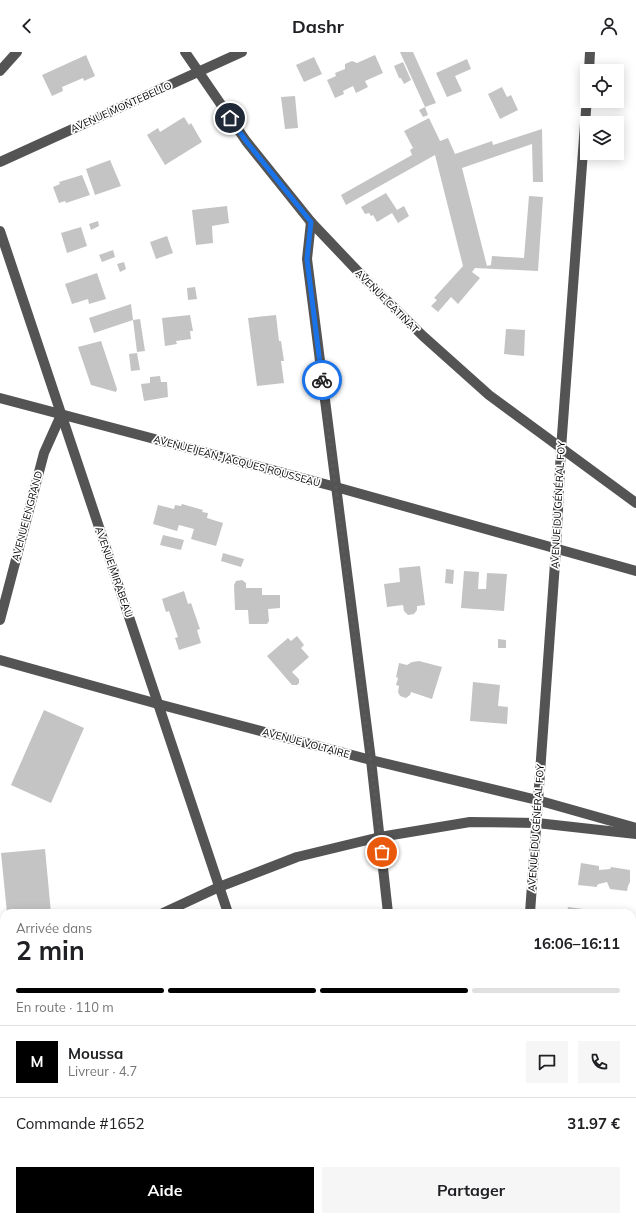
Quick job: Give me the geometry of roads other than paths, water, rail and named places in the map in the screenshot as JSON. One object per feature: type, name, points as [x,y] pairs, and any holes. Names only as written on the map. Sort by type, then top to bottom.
[{"type":"street","points":[[0,71],[17,52]]},
{"type":"street","name":"AVENUE CATINAT","points":[[185,52],[246,141],[311,222],[368,282],[434,346],[489,395],[636,503]]},
{"type":"street","name":"AVENUE MONTEBELLO","points":[[0,162],[242,52]]},
{"type":"street","points":[[589,64],[590,52]]},
{"type":"street","name":"AVENUE DU GÉNÉRAL FOY","points":[[530,909],[556,549],[561,449],[586,108]]},
{"type":"street","points":[[311,222],[307,259],[371,760],[388,909]]},
{"type":"street","name":"AVENUE MIRABEAU","points":[[0,231],[227,909]]},
{"type":"street","name":"AVENUE JEAN-JACQUES ROUSSEAU","points":[[0,398],[336,487],[636,571]]},
{"type":"street","name":"AVENUE ENGRAND","points":[[0,620],[44,453],[61,415]]},
{"type":"street","name":"AVENUE VOLTAIRE","points":[[0,660],[158,704],[371,760],[537,800],[636,828]]},
{"type":"street","points":[[172,909],[219,887],[297,857],[380,837],[470,822],[537,823],[636,834]]}]
